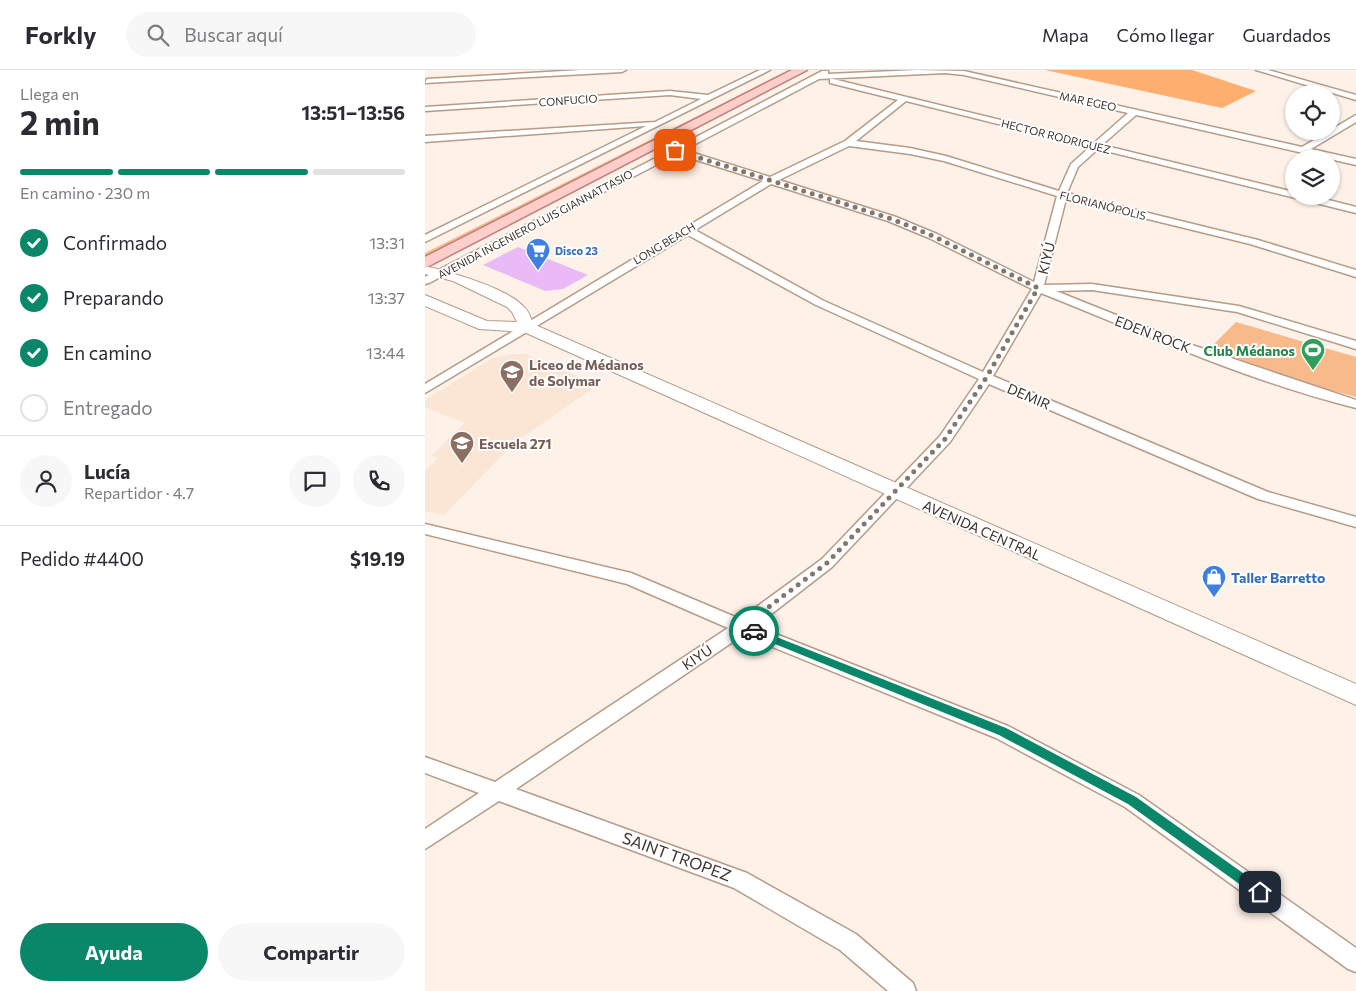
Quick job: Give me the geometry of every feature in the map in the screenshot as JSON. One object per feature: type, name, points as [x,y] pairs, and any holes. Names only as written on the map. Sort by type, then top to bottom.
[{"type":"main road","name":"AVENIDA INGENIERO LUIS GIANNATTASIO","points":[[425,250],[785,70]]},
{"type":"main road","name":"AVENIDA INGENIERO LUIS GIANNATTASIO","points":[[425,263],[667,129],[801,70]]},
{"type":"street","points":[[432,70],[426,83],[622,70]]},
{"type":"street","name":"AVENIDA INGENIERO LUIS GIANNATTASIO","points":[[425,239],[667,129],[710,98],[763,70]]},
{"type":"street","name":"AVENIDA INGENIERO LUIS GIANNATTASIO","points":[[425,281],[831,70]]},
{"type":"street","points":[[1260,70],[1356,98]]},
{"type":"street","name":"MAR EGEO","points":[[817,77],[946,71],[964,73],[1304,150]]},
{"type":"street","name":"HECTOR RODRIGUEZ","points":[[817,77],[1285,193]]},
{"type":"street","name":"CONFUCIO","points":[[425,109],[670,93],[710,98]]},
{"type":"street","name":"LONG BEACH","points":[[425,389],[769,180],[848,142],[904,99]]},
{"type":"street","name":"KIYÚ","points":[[425,840],[742,627],[827,563],[945,439],[986,378],[1038,288],[1062,195],[1074,166],[1135,111]]},
{"type":"street","points":[[1304,150],[1356,118]]},
{"type":"street","points":[[425,139],[667,129],[675,150]]},
{"type":"street","name":"FLORIANÓPOLIS","points":[[848,142],[910,150],[947,159],[1062,195],[1254,242],[1356,274]]},
{"type":"street","name":"EDEN ROCK","points":[[675,150],[892,219],[933,236],[1038,288],[1182,346],[1332,398],[1356,404]]},
{"type":"street","name":"MAR EGEO","points":[[1340,158],[1356,162]]},
{"type":"street","points":[[1336,205],[1356,210]]},
{"type":"street","name":"DEMIR","points":[[687,230],[820,303],[986,378],[1263,496],[1356,522]]},
{"type":"street","points":[[425,270],[441,273],[511,304],[519,310],[527,327]]},
{"type":"street","name":"EDEN ROCK","points":[[1038,288],[1092,287],[1239,310],[1356,345]]},
{"type":"street","name":"AVENIDA CENTRAL","points":[[425,300],[485,326],[527,327],[1356,695]]},
{"type":"street","points":[[425,529],[631,579],[742,627],[1003,732],[1132,801],[1356,961]]},
{"type":"street","name":"SAINT TROPEZ","points":[[425,765],[740,880],[848,942],[905,991]]},
{"type":"shaded area","points":[[789,70],[797,70],[425,259],[425,253]]},
{"type":"shaded area","points":[[1045,70],[1192,70],[1256,91],[1222,108]]},
{"type":"shaded area","name":"Club Médanos","points":[[1236,322],[1356,357],[1356,397],[1307,384],[1209,349]]},
{"type":"shaded area","name":"Liceo de Médanos de Solymar","points":[[512,354],[526,354],[598,385],[514,443],[444,515],[425,511],[425,471],[438,458],[431,456],[465,423],[425,407],[425,400],[493,358]]},
{"type":"building","name":"Disco 23","points":[[518,247],[588,275],[563,289],[545,291],[483,265]]},
{"type":"way so far","points":[[675,150],[892,219],[933,236],[1038,288],[986,378],[945,439],[827,563],[742,627],[754,631]]},
{"type":"place","name":"Disco 23","points":[[538,271]]},
{"type":"place","name":"Club Médanos","points":[[1313,371]]},
{"type":"place","name":"Liceo de Médanos de Solymar","points":[[512,393]]},
{"type":"place","name":"Escuela 271","points":[[462,464]]},
{"type":"place","name":"Taller Barretto","points":[[1214,598]]},
{"type":"route","points":[[754,631],[1003,732],[1132,801],[1260,892]]}]
